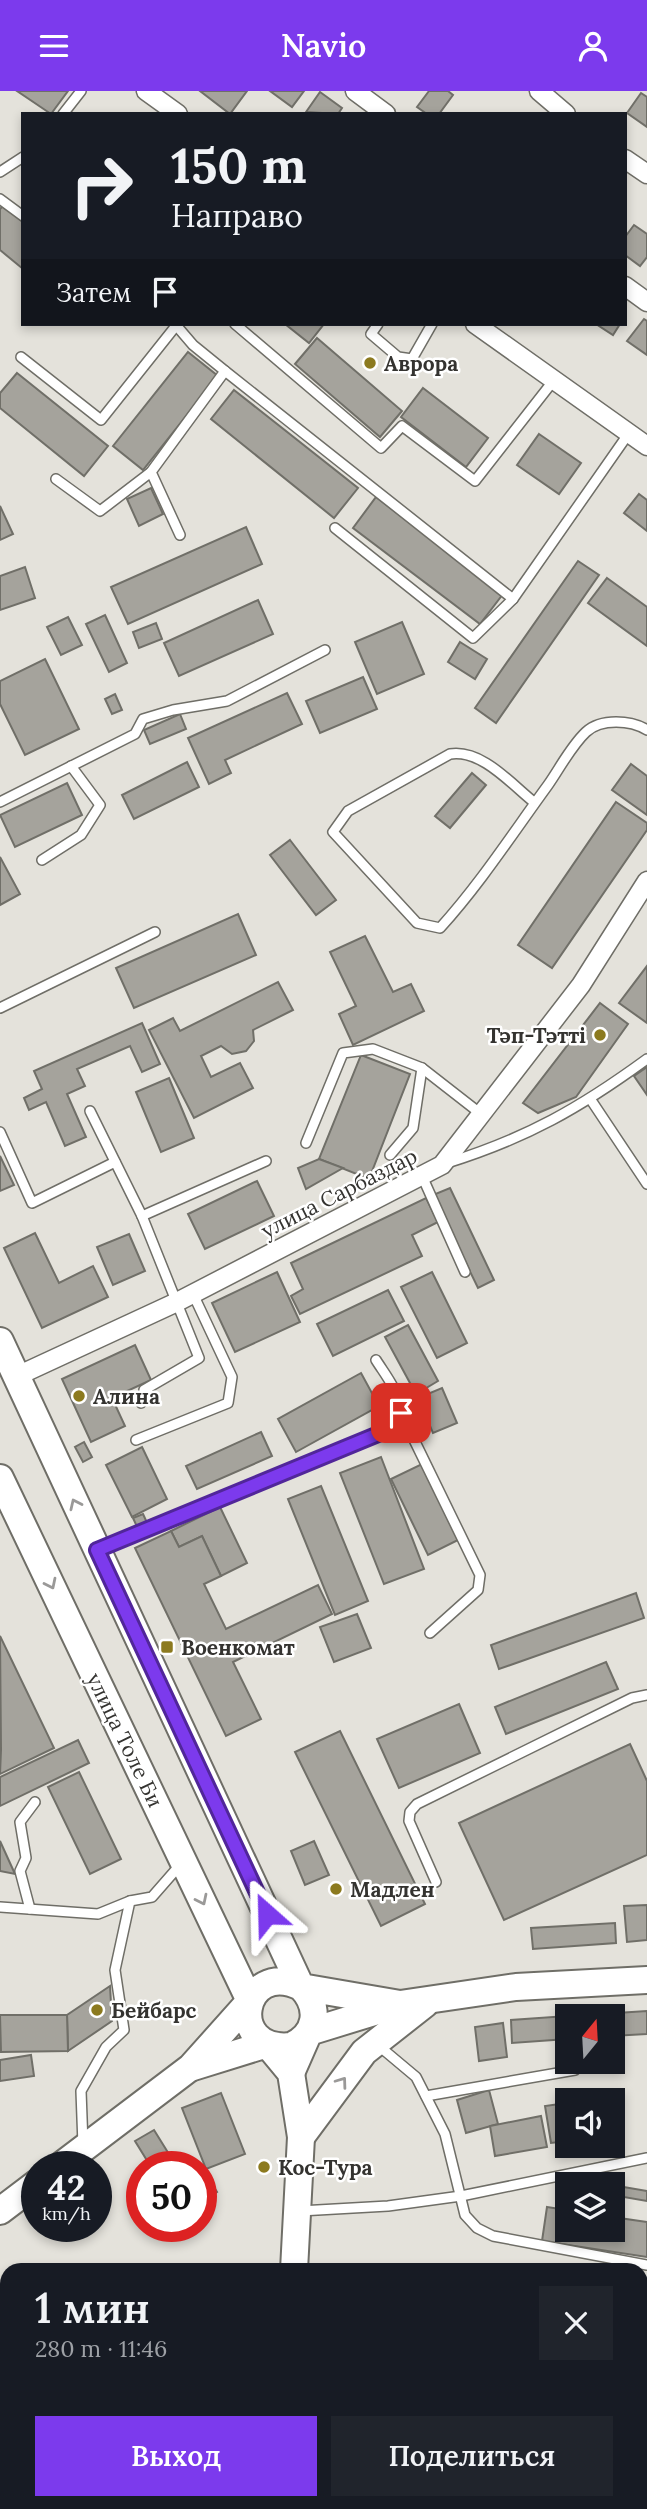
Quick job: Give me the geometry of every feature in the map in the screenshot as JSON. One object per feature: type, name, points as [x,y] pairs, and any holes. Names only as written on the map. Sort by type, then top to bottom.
[{"type":"main road","points":[[0,1341],[8,1380],[97,1550],[301,1987],[314,2007],[314,2020],[291,2073],[301,2147],[294,2263]]},
{"type":"main road","name":"улица Толе Би","points":[[0,1478],[250,2001]]},
{"type":"main road","points":[[80,2151],[191,2067],[264,1985],[276,1980],[290,1981],[301,1987],[400,2004]]},
{"type":"main road","points":[[191,2067],[267,2044],[291,2046],[309,2032],[400,2004],[516,1987],[647,1980]]},
{"type":"main road","points":[[301,2147],[364,2052],[432,1999]]},
{"type":"main road","points":[[250,2001],[248,2022],[255,2036],[267,2044],[291,2073]]},
{"type":"main road","points":[[0,2211],[21,2195]]},
{"type":"street","points":[[146,91],[175,112]]},
{"type":"street","points":[[355,91],[383,112]]},
{"type":"street","points":[[539,91],[564,112]]},
{"type":"street","points":[[627,160],[647,174]]},
{"type":"street","points":[[627,287],[647,302]]},
{"type":"street","points":[[478,326],[647,446]]},
{"type":"street","name":"улица Сарбаздар","points":[[8,1380],[185,1298],[442,1165],[581,985],[647,881]]},
{"type":"lane","points":[[65,112],[81,91]]},
{"type":"lane","points":[[0,172],[21,158]]},
{"type":"lane","points":[[0,199],[21,215]]},
{"type":"lane","points":[[21,357],[102,420],[174,326]]},
{"type":"lane","points":[[176,326],[225,371],[513,599]]},
{"type":"lane","points":[[237,326],[382,448],[402,426],[475,481],[554,380]]},
{"type":"lane","points":[[377,326],[371,334],[398,357],[412,359],[431,326]]},
{"type":"lane","points":[[56,479],[100,512],[151,472],[225,371]]},
{"type":"lane","points":[[335,528],[473,638],[513,599],[629,433]]},
{"type":"lane","points":[[151,472],[180,535]]},
{"type":"lane","points":[[0,802],[135,734],[143,719],[227,701],[325,650]]},
{"type":"lane","points":[[535,803],[479,758],[463,752],[450,754],[348,811],[333,832],[417,923],[440,928],[535,803],[587,731],[609,722],[640,726],[647,730]]},
{"type":"lane","points":[[42,860],[81,835],[100,805],[71,766]]},
{"type":"lane","points":[[0,1007],[155,932]]},
{"type":"lane","points":[[306,1143],[343,1053],[373,1049],[422,1068],[481,1114]]},
{"type":"lane","points":[[442,1165],[501,1146],[591,1100],[647,1059]]},
{"type":"lane","points":[[390,1155],[412,1128],[422,1068]]},
{"type":"lane","points":[[591,1100],[647,1184]]},
{"type":"lane","points":[[90,1111],[185,1298],[232,1377],[228,1403],[136,1440]]},
{"type":"lane","points":[[0,1132],[32,1203],[115,1161]]},
{"type":"lane","points":[[142,1216],[266,1161]]},
{"type":"lane","points":[[422,1176],[465,1272]]},
{"type":"lane","points":[[141,1403],[148,1392],[144,1390],[199,1358],[185,1298]]},
{"type":"lane","points":[[376,1360],[400,1401],[401,1413],[480,1575],[478,1590],[430,1633]]},
{"type":"lane","points":[[97,1550],[388,1430],[396,1425],[401,1413]]},
{"type":"lane","points":[[436,1882],[409,1821],[410,1812],[417,1804],[632,1698],[647,1695]]},
{"type":"lane","points":[[30,1909],[20,1871],[26,1858],[20,1822],[35,1802]]},
{"type":"lane","points":[[0,1906],[98,1914],[130,1901],[152,1897],[183,1861]]},
{"type":"lane","points":[[83,2149],[81,2091],[106,2047],[124,2030],[115,1970],[130,1901]]},
{"type":"lane","points":[[375,2043],[416,2077],[445,2134],[465,2215],[477,2228],[493,2235],[637,2263]]},
{"type":"lane","points":[[426,2096],[555,2073]]},
{"type":"lane","points":[[298,2211],[388,2206],[461,2196],[647,2158]]},
{"type":"building","points":[[17,91],[68,91],[52,112],[48,112]]},
{"type":"building","points":[[200,91],[247,91],[231,112],[227,112]]},
{"type":"building","points":[[270,91],[304,91],[292,107]]},
{"type":"building","points":[[429,91],[448,91],[453,95],[440,112],[424,112],[417,107]]},
{"type":"building","points":[[320,92],[342,108],[339,112],[306,112]]},
{"type":"building","points":[[641,93],[647,97],[647,127],[627,113]]},
{"type":"building","points":[[3,206],[21,220],[21,267],[0,250],[0,209]]},
{"type":"building","points":[[634,225],[647,234],[647,257],[640,266],[627,256],[627,234]]},
{"type":"building","points":[[644,319],[647,321],[647,355],[627,341]]},
{"type":"building","points":[[288,326],[322,326],[309,343]]},
{"type":"building","points":[[599,326],[619,326],[613,335]]},
{"type":"building","points":[[317,338],[402,411],[380,437],[295,364]]},
{"type":"building","points":[[188,352],[218,376],[143,470],[113,446]]},
{"type":"building","points":[[17,373],[108,446],[84,476],[0,408],[0,393]]},
{"type":"building","points":[[423,388],[488,438],[466,467],[401,417]]},
{"type":"building","points":[[234,390],[358,488],[334,518],[211,419]]},
{"type":"building","points":[[539,434],[581,463],[559,494],[517,465]]},
{"type":"building","points":[[151,488],[163,514],[139,526],[127,499]]},
{"type":"building","points":[[639,494],[647,500],[647,531],[624,513]]},
{"type":"building","points":[[376,497],[503,594],[480,624],[353,528]]},
{"type":"building","points":[[0,506],[13,534],[0,540]]},
{"type":"building","points":[[246,527],[262,564],[128,624],[111,587]]},
{"type":"building","points":[[578,561],[599,575],[496,723],[475,708]]},
{"type":"building","points":[[25,567],[35,598],[0,610],[0,576]]},
{"type":"building","points":[[607,578],[647,607],[647,646],[588,603]]},
{"type":"building","points":[[258,600],[273,634],[179,676],[164,643]]},
{"type":"building","points":[[105,615],[127,663],[109,672],[86,624]]},
{"type":"building","points":[[68,617],[82,645],[61,655],[47,627]]},
{"type":"building","points":[[402,622],[424,674],[377,694],[355,642]]},
{"type":"building","points":[[156,623],[162,639],[139,648],[133,632]]},
{"type":"building","points":[[460,642],[487,659],[475,679],[448,662]]},
{"type":"building","points":[[45,659],[79,729],[25,755],[0,704],[0,681]]},
{"type":"building","points":[[363,677],[377,709],[320,733],[306,701]]},
{"type":"building","points":[[287,693],[302,724],[225,760],[231,773],[209,784],[188,738]]},
{"type":"building","points":[[115,694],[122,710],[112,714],[105,699]]},
{"type":"building","points":[[180,714],[186,729],[150,744],[144,730]]},
{"type":"building","points":[[187,762],[199,787],[134,819],[122,795]]},
{"type":"building","points":[[631,764],[647,776],[647,815],[612,790]]},
{"type":"building","points":[[472,773],[486,785],[450,828],[435,816]]},
{"type":"building","points":[[67,783],[82,815],[15,847],[0,815]]},
{"type":"building","points":[[616,802],[647,823],[647,830],[552,968],[518,945]]},
{"type":"building","points":[[290,840],[336,900],[316,915],[270,855]]},
{"type":"building","points":[[0,857],[20,894],[0,905]]},
{"type":"building","points":[[238,914],[256,955],[134,1008],[116,968]]},
{"type":"building","points":[[365,936],[393,992],[411,984],[424,1011],[353,1045],[339,1014],[356,1006],[330,952]]},
{"type":"building","points":[[647,966],[647,1023],[619,1003]]},
{"type":"building","points":[[278,982],[293,1010],[253,1030],[254,1041],[246,1051],[232,1054],[221,1046],[201,1056],[211,1077],[240,1063],[253,1088],[194,1118],[149,1030],[173,1018],[180,1031]]},
{"type":"building","points":[[600,1003],[628,1024],[576,1097],[538,1113],[523,1103]]},
{"type":"building","points":[[142,1023],[160,1064],[142,1072],[130,1046],[77,1069],[85,1086],[67,1094],[86,1137],[65,1146],[46,1102],[29,1110],[24,1098],[42,1089],[34,1071]]},
{"type":"building","points":[[361,1055],[410,1074],[369,1179],[319,1159]]},
{"type":"building","points":[[647,1067],[647,1095],[634,1076]]},
{"type":"building","points":[[169,1078],[194,1138],[161,1152],[136,1092]]},
{"type":"building","points":[[0,1156],[14,1185],[0,1191]]},
{"type":"building","points":[[319,1159],[343,1168],[306,1189],[298,1168]]},
{"type":"building","points":[[257,1181],[274,1216],[205,1249],[188,1214]]},
{"type":"building","points":[[450,1188],[494,1280],[478,1288],[433,1195]]},
{"type":"building","points":[[426,1198],[438,1222],[412,1235],[422,1256],[300,1314],[291,1296],[303,1289],[291,1263]]},
{"type":"building","points":[[35,1233],[59,1283],[93,1266],[108,1297],[42,1328],[4,1248]]},
{"type":"building","points":[[129,1234],[145,1271],[113,1285],[97,1247]]},
{"type":"building","points":[[277,1272],[300,1322],[235,1352],[212,1303]]},
{"type":"building","points":[[432,1272],[467,1343],[437,1358],[401,1287]]},
{"type":"building","points":[[388,1290],[404,1321],[333,1356],[317,1324]]},
{"type":"building","points":[[408,1325],[438,1381],[416,1394],[385,1337]]},
{"type":"building","points":[[135,1345],[151,1380],[112,1398],[125,1426],[91,1442],[62,1379]]},
{"type":"building","points":[[361,1373],[379,1406],[296,1452],[278,1419]]},
{"type":"building","points":[[442,1388],[457,1423],[433,1433],[418,1398]]},
{"type":"building","points":[[261,1432],[272,1456],[197,1489],[186,1466]]},
{"type":"building","points":[[84,1442],[92,1457],[83,1462],[75,1447]]},
{"type":"building","points":[[142,1447],[167,1499],[132,1517],[106,1465]]},
{"type":"building","points":[[381,1457],[424,1569],[384,1584],[340,1473]]},
{"type":"building","points":[[422,1464],[458,1540],[428,1555],[391,1479]]},
{"type":"building","points":[[321,1486],[368,1601],[335,1615],[288,1499]]},
{"type":"building","points":[[220,1507],[247,1563],[221,1576],[202,1536],[179,1547],[171,1531]]},
{"type":"building","points":[[143,1514],[149,1527],[139,1531],[133,1518]]},
{"type":"building","points":[[171,1531],[179,1547],[202,1536],[221,1576],[204,1584],[226,1629],[318,1585],[332,1614],[233,1662],[261,1719],[226,1736],[135,1548]]},
{"type":"building","points":[[636,1593],[644,1618],[499,1669],[491,1645]]},
{"type":"building","points":[[357,1614],[371,1648],[334,1662],[320,1627]]},
{"type":"building","points":[[0,1636],[54,1748],[0,1774],[1,1750]]},
{"type":"building","points":[[606,1662],[618,1689],[506,1734],[495,1707]]},
{"type":"building","points":[[459,1704],[480,1753],[399,1788],[377,1739]]},
{"type":"building","points":[[340,1731],[425,1904],[381,1926],[295,1752]]},
{"type":"building","points":[[78,1740],[89,1763],[0,1806],[0,1777]]},
{"type":"building","points":[[630,1744],[647,1781],[647,1855],[504,1920],[459,1823]]},
{"type":"building","points":[[79,1772],[121,1859],[90,1874],[48,1787]]},
{"type":"building","points":[[0,1841],[15,1874],[0,1871]]},
{"type":"building","points":[[314,1841],[329,1875],[305,1885],[291,1851]]},
{"type":"building","points":[[647,1905],[647,1940],[627,1942],[624,1906]]},
{"type":"building","points":[[615,1923],[616,1943],[533,1949],[531,1928]]},
{"type":"building","points":[[110,1986],[112,2021],[68,2051],[67,2015]]},
{"type":"building","points":[[647,2011],[647,2034],[625,2035],[625,2012]]},
{"type":"building","points":[[0,2015],[67,2015],[68,2051],[1,2052]]},
{"type":"building","points":[[555,2017],[555,2040],[512,2043],[511,2020]]},
{"type":"building","points":[[503,2023],[507,2057],[479,2061],[475,2027]]},
{"type":"building","points":[[31,2055],[34,2076],[0,2081],[0,2060]]},
{"type":"building","points":[[489,2090],[498,2124],[466,2133],[457,2100]]},
{"type":"building","points":[[221,2093],[245,2154],[217,2165],[217,2151],[199,2151],[182,2108]]},
{"type":"building","points":[[555,2105],[555,2142],[551,2143],[545,2106]]},
{"type":"building","points":[[541,2116],[547,2147],[495,2156],[490,2126]]},
{"type":"building","points":[[154,2130],[167,2151],[141,2151],[135,2141]]},
{"type":"building","points":[[625,2187],[647,2191],[647,2201],[625,2197]]},
{"type":"building","points":[[547,2207],[555,2208],[555,2242],[625,2242],[625,2219],[647,2222],[647,2257],[542,2241]]},
{"type":"place","name":"Аврора","points":[[370,363]]},
{"type":"place","name":"Тәп-Тәтті","points":[[600,1035]]},
{"type":"place","name":"Алина","points":[[79,1396]]},
{"type":"place","name":"Военкомат","points":[[167,1647]]},
{"type":"place","name":"Мадлен","points":[[336,1889]]},
{"type":"place","name":"Бейбарс","points":[[97,2010]]},
{"type":"place","name":"Кос-Тура","points":[[264,2167]]},
{"type":"route","points":[[267,1914],[97,1550],[388,1430],[396,1425],[401,1413]]}]
